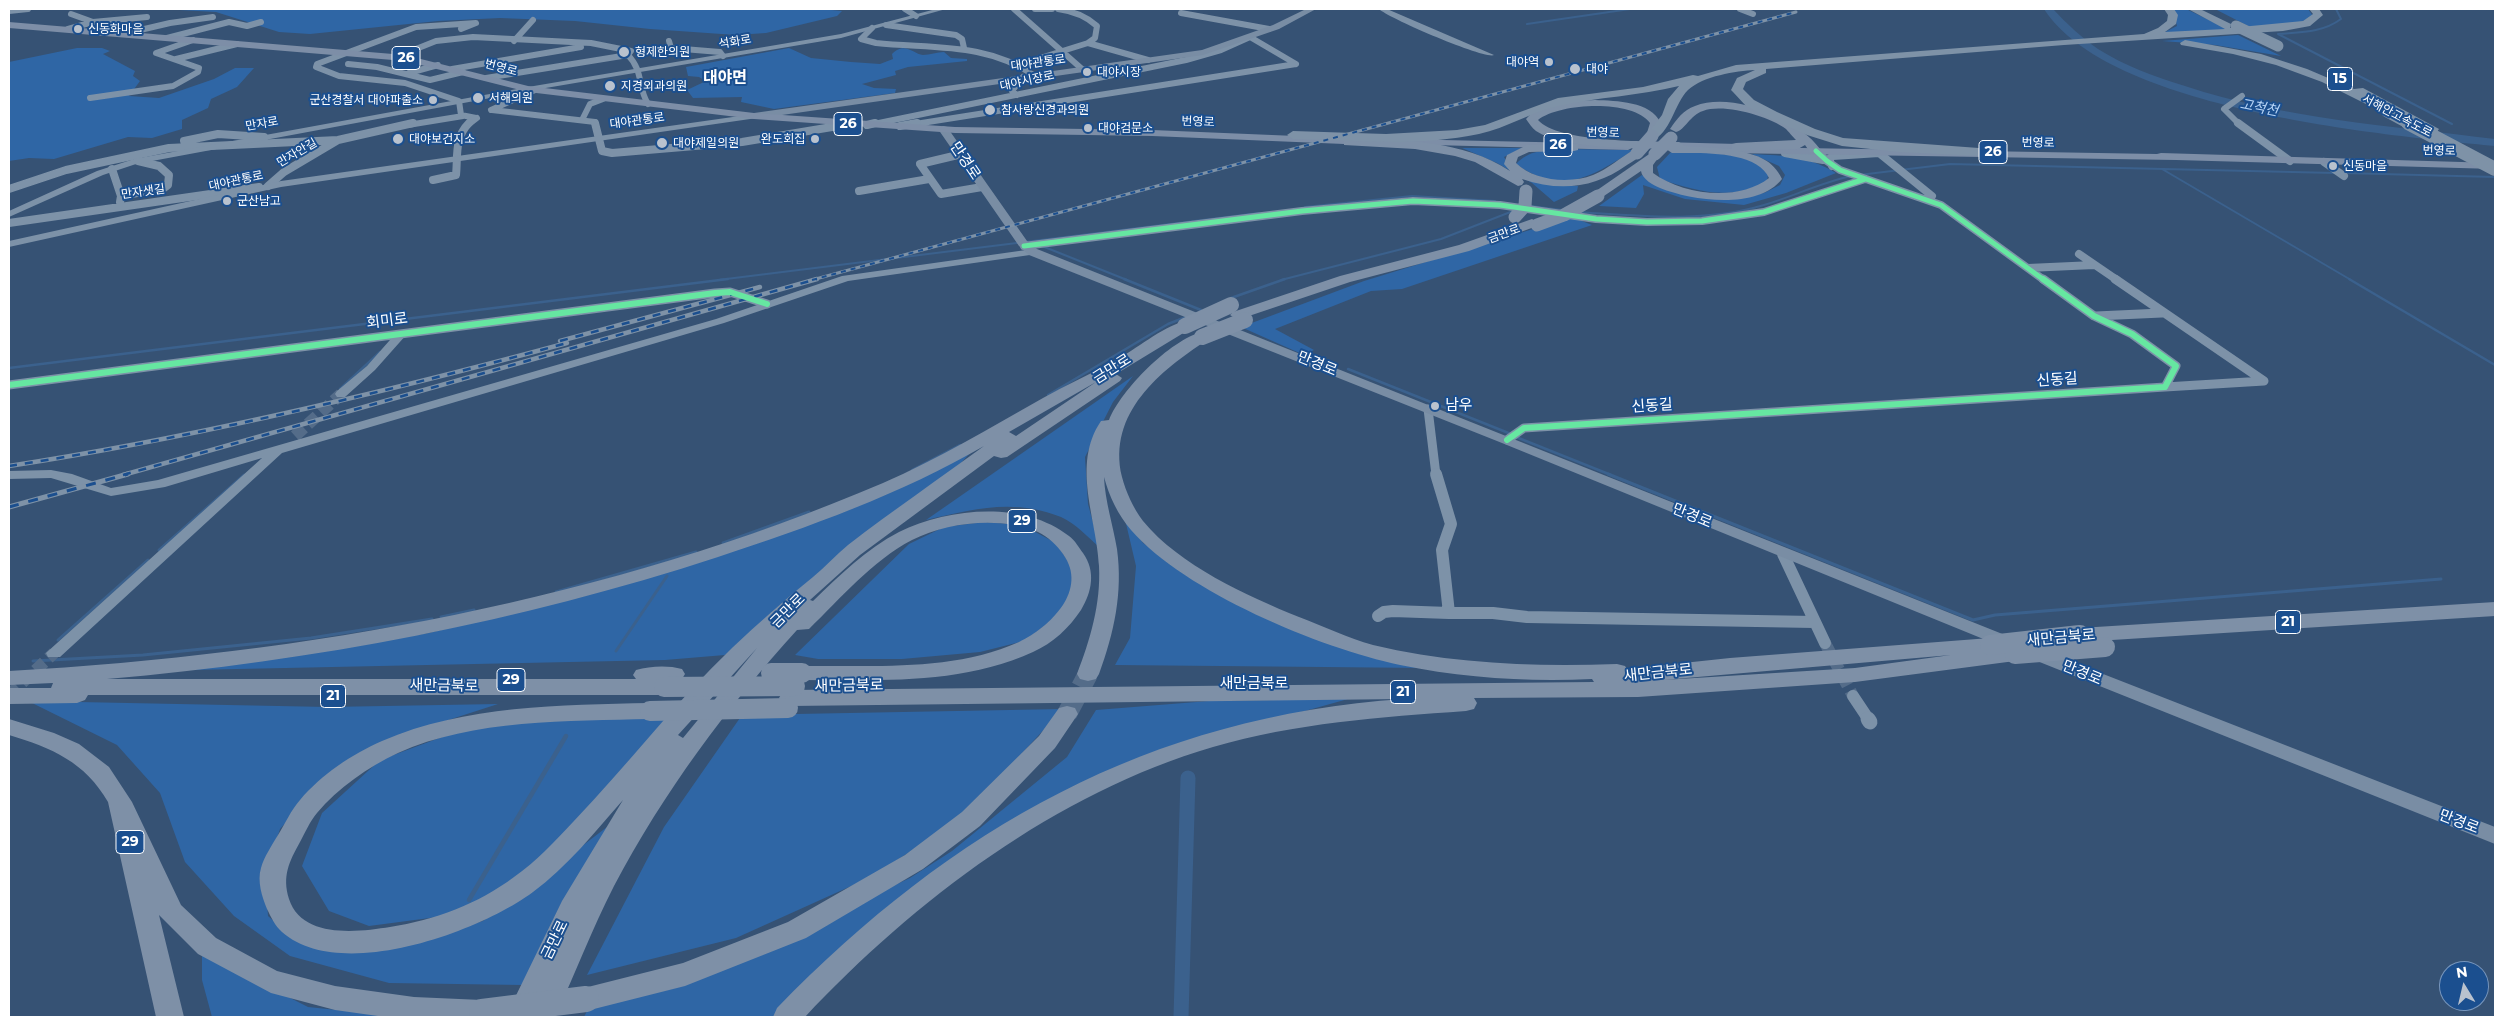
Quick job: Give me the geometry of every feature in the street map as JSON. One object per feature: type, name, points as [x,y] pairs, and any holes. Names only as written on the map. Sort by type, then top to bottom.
[{"type":"highway","points":[[2123,40],[2166,28],[2173,19],[2170,9]]},
{"type":"highway","name":"서해안고속도로","points":[[2193,9],[2282,50],[2495,162]]},
{"type":"highway","name":"서해안고속도로","points":[[2202,9],[2232,26]]},
{"type":"highway","points":[[2206,9],[2232,26]]},
{"type":"highway","points":[[2123,40],[2289,27],[2314,20],[2318,15],[2314,9]]},
{"type":"highway","points":[[1669,139],[1668,116],[1674,99],[1685,86],[1714,73],[1736,68],[2303,27],[2322,20],[2324,15],[2320,9]]},
{"type":"highway","points":[[2123,40],[2185,43],[2253,55],[2301,70],[2370,102]]},
{"type":"highway","name":"서해안고속도로","points":[[2282,50],[2388,112],[2495,167]]},
{"type":"highway","points":[[1669,139],[1682,103],[1689,92],[1700,84],[1724,75],[1799,64]]},
{"type":"highway","points":[[1292,135],[1420,136],[1457,134],[1496,126],[1556,103],[1663,87],[1734,67],[1799,64]]},
{"type":"highway","points":[[1799,64],[1753,74],[1741,80],[1737,90],[1744,99],[1765,111],[1811,132],[1842,142],[1899,148],[2001,152]]},
{"type":"highway","points":[[1647,154],[1647,174],[1658,183],[1686,192],[1723,196],[1744,194],[1765,188],[1776,179],[1775,172],[1757,159],[1726,153],[1694,150],[1669,139],[1655,125],[1653,118],[1642,111],[1620,106],[1570,104],[1547,109],[1532,118],[1535,125],[1543,131],[1566,138],[1669,139]]},
{"type":"highway","points":[[1193,325],[1238,313],[1270,290],[1325,274],[1445,245],[1524,216],[1564,215],[1588,195],[1669,139],[1689,113],[1711,106],[1736,107],[1771,117],[1803,136],[1815,150]]},
{"type":"highway","points":[[1723,147],[1801,144],[1800,136],[1771,117]]},
{"type":"highway","name":"금만로","points":[[1524,216],[1588,195],[1616,171],[1669,139]]},
{"type":"highway","points":[[1348,142],[1426,145],[1457,151],[1502,170],[1522,185],[1528,200],[1524,216]]},
{"type":"highway","points":[[1605,147],[1527,149],[1513,155],[1510,164],[1519,172],[1535,179],[1578,182],[1599,177],[1647,154]]},
{"type":"highway","points":[[1524,216],[1464,248],[1345,279],[1238,313],[1193,325],[1177,352],[1128,401],[1115,425],[1112,439],[1112,474],[1123,504],[1145,535],[1190,569],[1278,617],[1369,650],[1462,669],[1557,674],[1730,665]]},
{"type":"highway","name":"금만로","points":[[519,1017],[564,921],[596,863],[669,748],[776,622],[853,551],[1018,430],[1117,366],[1193,325]]},
{"type":"highway","name":"금만로","points":[[540,1017],[566,956],[648,806],[697,736],[764,652],[808,605],[870,548],[927,505],[1036,429],[1193,325]]},
{"type":"highway","points":[[1088,674],[1108,612],[1109,564],[1096,504],[1095,485],[1094,462],[1100,438],[1113,413],[1131,390],[1148,373],[1177,352]]},
{"type":"highway","points":[[9,678],[228,662],[344,644],[488,615],[628,578],[749,540],[922,471],[987,437],[1076,385],[1117,366]]},
{"type":"highway","name":"29","points":[[661,693],[794,691],[896,671],[976,662],[1026,647],[1059,626],[1072,610],[1082,580],[1080,566],[1073,551],[1061,539],[1028,522],[982,518],[958,520],[930,526],[907,536],[862,566],[797,630],[697,736]]},
{"type":"highway","points":[[794,691],[661,693],[474,722],[408,739],[367,759],[328,788],[308,808],[287,838],[273,870],[276,900],[290,923],[314,938],[361,943],[438,928],[476,913],[510,894],[556,856],[589,821],[728,664],[815,585]]},
{"type":"highway","name":"새만금북로","points":[[794,691],[1566,683],[1730,665],[1990,645],[2080,636],[2495,609]]},
{"type":"highway","name":"새만금북로","points":[[794,691],[982,705],[1181,694],[1638,689],[1855,675],[2015,654],[2495,622]]},
{"type":"highway","name":"새만금북로","points":[[9,687],[348,685],[661,693]]},
{"type":"highway","points":[[787,1017],[824,975],[912,899],[970,857],[1046,810],[1119,774],[1202,742],[1306,718],[1638,689]]},
{"type":"highway","name":"새만금북로","points":[[9,696],[661,693]]},
{"type":"highway","points":[[120,802],[171,912],[207,946],[271,981],[335,998],[414,1009],[482,1012],[586,999],[685,974],[797,930],[914,862],[971,819],[1047,742],[1068,714]]},
{"type":"highway","name":"29","points":[[9,727],[40,736],[70,750],[100,771],[120,802],[170,1017]]},
{"type":"main road","name":"대야관통로","points":[[1269,29],[1271,26],[1304,9]]},
{"type":"main road","name":"대야관통로","points":[[754,116],[1210,50],[1250,37],[1312,9]]},
{"type":"main road","name":"번영로","points":[[9,24],[237,44],[347,59],[400,57],[532,89],[754,116],[865,125],[1348,142],[1605,147],[1669,139],[1723,147],[1879,153],[2290,161],[2328,165],[2495,167]]},
{"type":"main road","points":[[798,120],[793,118],[793,116],[806,109]]},
{"type":"main road","name":"번영로","points":[[943,128],[1292,135],[1669,139],[1815,150],[2001,152],[2172,158]]},
{"type":"main road","name":"만경로","points":[[943,128],[962,154],[982,187],[1029,245],[1193,325],[1511,437],[1784,554],[2495,836]]},
{"type":"street","points":[[9,11],[28,9]]},
{"type":"street","points":[[905,9],[916,16]]},
{"type":"street","name":"석화로","points":[[532,89],[841,36],[943,9]]},
{"type":"street","points":[[1014,9],[1082,69]]},
{"type":"street","points":[[1035,9],[1052,9]]},
{"type":"street","points":[[1021,64],[1088,43],[1095,38],[1097,26],[1082,15],[1058,9]]},
{"type":"street","points":[[1384,9],[1455,42],[1491,55]]},
{"type":"street","points":[[1740,9],[1753,14]]},
{"type":"street","points":[[1181,13],[1269,29]]},
{"type":"street","points":[[71,14],[82,15],[93,22]]},
{"type":"street","points":[[170,23],[182,16]]},
{"type":"street","points":[[68,29],[93,22],[147,17]]},
{"type":"street","points":[[123,34],[170,23],[213,17]]},
{"type":"street","points":[[515,40],[532,20]]},
{"type":"street","points":[[203,21],[228,28]]},
{"type":"street","points":[[167,38],[229,22],[247,26],[261,22]]},
{"type":"street","points":[[460,29],[476,23],[416,27],[347,59],[316,67],[339,76],[406,83],[459,101],[463,116]]},
{"type":"street","points":[[886,24],[956,35],[962,39],[964,48]]},
{"type":"street","points":[[182,26],[198,30]]},
{"type":"street","points":[[872,28],[861,39],[909,46],[964,48],[1000,55],[1021,64],[1035,76]]},
{"type":"street","points":[[377,67],[428,43],[473,37],[597,44],[630,50],[628,55]]},
{"type":"street","points":[[900,126],[1296,64],[1250,37]]},
{"type":"street","name":"대야시장로","points":[[865,125],[1132,71],[1215,51],[1241,43],[1250,37]]},
{"type":"street","points":[[90,98],[174,86],[198,72],[199,68],[176,58],[156,53],[193,40]]},
{"type":"street","points":[[669,42],[671,48],[720,52],[723,56]]},
{"type":"street","points":[[1088,43],[1148,60]]},
{"type":"street","points":[[176,58],[237,44]]},
{"type":"street","points":[[452,69],[597,44]]},
{"type":"street","points":[[628,55],[640,70],[642,95],[648,104]]},
{"type":"street","points":[[486,78],[628,55]]},
{"type":"street","points":[[1132,71],[1159,64],[1161,61],[1159,58]]},
{"type":"street","points":[[347,59],[430,80],[463,72]]},
{"type":"street","points":[[408,73],[438,65]]},
{"type":"street","points":[[1017,95],[1012,91],[1023,78]]},
{"type":"street","points":[[433,180],[456,176],[458,134],[464,126],[532,89]]},
{"type":"street","name":"만자로","points":[[9,214],[112,168],[138,161],[264,136],[532,89]]},
{"type":"street","points":[[2241,97],[2224,109],[2232,119],[2290,161]]},
{"type":"street","points":[[582,120],[588,106],[603,99]]},
{"type":"street","points":[[492,110],[595,122],[602,151],[612,153],[742,142],[850,124]]},
{"type":"street","points":[[9,189],[66,170],[170,148],[338,140],[433,119],[463,116],[476,118]]},
{"type":"street","name":"대야관통로","points":[[9,244],[281,184],[754,116]]},
{"type":"street","points":[[170,148],[187,140],[218,134],[264,136]]},
{"type":"street","name":"만자안길","points":[[268,186],[305,158],[320,154],[338,140]]},
{"type":"street","points":[[1694,150],[1798,154],[1818,158],[1843,172],[1923,195],[1963,220]]},
{"type":"street","points":[[1815,150],[1832,166]]},
{"type":"street","points":[[1832,166],[1829,159],[1833,156],[1879,153],[1890,164],[1963,220],[2094,316],[2132,334],[2176,366],[2165,387]]},
{"type":"street","points":[[962,154],[920,164],[941,194],[982,187]]},
{"type":"street","points":[[121,196],[164,188],[168,184],[169,175],[166,170],[138,161]]},
{"type":"street","points":[[2328,165],[2342,175]]},
{"type":"street","points":[[112,168],[121,196],[118,207]]},
{"type":"street","points":[[9,474],[51,474],[111,492],[160,484],[720,322],[846,278],[1029,245],[1387,202],[1444,201],[1524,216],[1647,222],[1702,221],[1764,212],[1862,178]]},
{"type":"street","points":[[859,191],[929,179]]},
{"type":"street","name":"만자샛길","points":[[9,223],[281,184]]},
{"type":"street","points":[[2079,254],[2162,313]]},
{"type":"street","points":[[2028,268],[2094,265]]},
{"type":"street","name":"회미로","points":[[9,385],[715,293],[730,292],[768,304]]},
{"type":"street","points":[[2094,316],[2162,313]]},
{"type":"street","name":"신동길","points":[[1511,437],[1524,428],[2264,381],[2198,334],[2162,313]]},
{"type":"street","points":[[341,394],[371,368],[401,334]]},
{"type":"street","points":[[1428,409],[1437,482],[1451,524],[1442,550],[1448,613]]},
{"type":"street","points":[[54,653],[295,436]]},
{"type":"street","points":[[1784,554],[1825,643]]},
{"type":"street","points":[[1378,616],[1384,612],[1392,611],[1494,613],[1537,617],[1814,622]]},
{"type":"street","points":[[1852,696],[1870,722]]},
{"type":"shaded area","points":[[161,9],[821,9],[842,11],[837,16],[766,33],[736,35],[575,21],[500,18],[438,21],[310,34],[279,32],[216,12]]},
{"type":"shaded area","points":[[2173,9],[2186,9],[2230,30],[2161,34],[2177,26]]},
{"type":"shaded area","points":[[2215,9],[2308,9],[2313,16],[2299,23],[2250,27]]},
{"type":"shaded area","points":[[2238,35],[2281,56],[2215,45],[2162,41]]},
{"type":"shaded area","points":[[77,48],[102,48],[110,51],[103,54],[135,71],[133,76],[140,81],[129,96],[159,98],[214,79],[235,68],[254,68],[237,87],[211,99],[208,108],[182,120],[182,129],[152,138],[128,137],[54,159],[29,158],[9,161],[9,62]]},
{"type":"shaded area","points":[[789,48],[811,58],[851,62],[880,64],[893,59],[892,54],[897,50],[905,48],[923,55],[944,52],[951,58],[967,59],[967,61],[908,67],[895,71],[896,75],[862,84],[874,88],[896,89],[895,93],[774,109],[741,102],[742,97],[693,98],[687,90],[706,81],[699,77],[688,76],[686,67]]},
{"type":"shaded area","points":[[1462,148],[1522,148],[1504,157],[1518,173],[1536,181],[1578,186],[1577,191],[1554,202],[1532,183],[1497,163]]},
{"type":"shaded area","points":[[1563,149],[1634,150],[1591,175],[1563,181],[1533,174],[1516,164],[1532,153]]},
{"type":"shaded area","points":[[1671,152],[1722,154],[1746,159],[1769,170],[1767,181],[1741,191],[1727,193],[1700,190],[1660,179],[1657,167]]},
{"type":"shaded area","points":[[1752,154],[1795,157],[1815,163],[1836,173],[1786,193],[1744,205],[1685,199],[1643,185],[1644,194],[1636,208],[1599,206],[1642,175],[1656,185],[1736,197],[1764,193],[1780,185],[1785,175],[1779,166]]},
{"type":"shaded area","points":[[1572,217],[1592,225],[1402,289],[1371,291],[1275,329],[1314,350],[1304,355],[1241,327],[1364,281]]},
{"type":"shaded area","points":[[1133,376],[1113,402],[1085,457],[1088,504],[1100,548],[1082,531],[1061,517],[1026,508],[993,507],[926,520]]},
{"type":"shaded area","points":[[970,453],[961,463],[725,655],[665,660],[190,670],[429,633],[664,573]]},
{"type":"shaded area","points":[[1124,515],[1143,543],[1222,595],[1427,668],[1115,665],[1130,638],[1136,566]]},
{"type":"shaded area","points":[[984,522],[1022,525],[1056,543],[1073,569],[1072,596],[1057,617],[1024,641],[980,652],[902,659],[818,659],[795,655],[909,544],[944,527]]},
{"type":"shaded area","points":[[1348,699],[1154,753],[882,916],[779,1017],[584,1017],[588,1009],[690,980],[910,878],[952,851],[1067,757],[1096,710],[1209,701]]},
{"type":"shaded area","points":[[28,701],[328,707],[498,704],[405,734],[325,779],[280,829],[265,875],[268,916],[294,939],[411,942],[483,921],[611,824],[523,985],[389,983],[290,956],[234,916],[185,862],[160,793],[117,745]]},
{"type":"shaded area","points":[[1063,709],[961,819],[869,878],[736,938],[587,975],[664,827],[742,715]]},
{"type":"shaded area","points":[[671,717],[569,834],[504,889],[445,916],[369,926],[329,911],[302,866],[322,813],[380,760],[461,730],[562,718]]},
{"type":"shaded area","points":[[202,953],[308,1007],[406,1017],[212,1017],[202,980]]},
{"type":"waterway","points":[[1527,24],[1630,9]]},
{"type":"waterway","name":"고척천","points":[[2048,9],[2073,35],[2106,58],[2150,78],[2201,95],[2243,106],[2326,122],[2495,143]]},
{"type":"waterway","points":[[2336,9],[2341,19],[2334,24],[2311,31],[2278,34],[2452,124]]},
{"type":"waterway","points":[[1859,175],[1950,164],[2335,173]]},
{"type":"waterway","points":[[2162,169],[2351,280]]},
{"type":"waterway","points":[[2343,173],[2495,177]]},
{"type":"waterway","points":[[1578,212],[1672,217],[1741,211],[1851,176]]},
{"type":"waterway","points":[[1305,207],[1412,196],[1495,201]]},
{"type":"waterway","points":[[1531,206],[1562,210]]},
{"type":"waterway","points":[[1281,280],[1441,239],[1513,211]]},
{"type":"waterway","points":[[718,280],[1259,213]]},
{"type":"waterway","points":[[1042,246],[1127,280]]},
{"type":"waterway","points":[[9,368],[728,279]]},
{"type":"waterway","points":[[1124,279],[1201,310]]},
{"type":"waterway","points":[[1231,298],[1285,279]]},
{"type":"waterway","points":[[2349,279],[2495,365]]},
{"type":"waterway","points":[[1048,395],[1168,324],[1186,317]]},
{"type":"waterway","points":[[340,389],[380,352]]},
{"type":"waterway","points":[[1348,369],[1511,434]]},
{"type":"waterway","points":[[1516,437],[1611,475]]},
{"type":"waterway","points":[[912,470],[960,445]]},
{"type":"waterway","points":[[1608,474],[1973,620],[1995,615],[2441,579]]},
{"type":"waterway","points":[[159,550],[244,475]]},
{"type":"waterway","points":[[723,543],[809,512]]},
{"type":"waterway","points":[[556,592],[696,552]]},
{"type":"waterway","points":[[58,640],[148,560]]},
{"type":"waterway","points":[[616,651],[667,576]]},
{"type":"waterway","points":[[441,617],[474,610]]},
{"type":"waterway","points":[[33,661],[143,655],[311,638],[432,619]]},
{"type":"waterway","points":[[469,900],[566,736]]},
{"type":"waterway","points":[[1181,1017],[1188,778]]},
{"type":"tunnel","points":[[295,436],[341,394]]},
{"type":"tunnel","points":[[1825,643],[1853,696]]},
{"type":"tunnel","points":[[9,695],[54,653]]},
{"type":"tunnel","points":[[1067,714],[1088,674]]},
{"type":"railway","points":[[812,280],[1796,12]]},
{"type":"railway","points":[[123,475],[817,279]]},
{"type":"railway","points":[[560,341],[760,287]]},
{"type":"railway","points":[[9,466],[220,428],[429,379],[567,343]]},
{"type":"railway","points":[[9,507],[128,474]]},
{"type":"cycle path","points":[[1507,440],[1524,428],[2165,387],[2176,366],[2132,334],[2094,316],[1941,205],[1927,198],[1856,177],[1840,170],[1816,151]]},
{"type":"cycle path","points":[[1024,246],[1302,211],[1413,201],[1500,205],[1596,219],[1647,222],[1702,221],[1764,212],[1865,179]]},
{"type":"cycle path","points":[[9,385],[715,293],[730,292],[767,304]]},
{"type":"place","name":"신동화마을","points":[[78,29]]},
{"type":"place","name":"형제한의원","points":[[624,52]]},
{"type":"place","name":"대야역","points":[[1549,62]]},
{"type":"place","name":"대야","points":[[1575,69]]},
{"type":"place","name":"대야시장","points":[[1087,72]]},
{"type":"place","name":"지경외과의원","points":[[610,86]]},
{"type":"place","name":"서해의원","points":[[478,98]]},
{"type":"place","name":"군산경찰서 대야파출소","points":[[433,100]]},
{"type":"place","name":"참사랑신경과의원","points":[[990,110]]},
{"type":"place","name":"대야검문소","points":[[1088,128]]},
{"type":"place","name":"대야보건지소","points":[[398,139]]},
{"type":"place","name":"완도회집","points":[[815,139]]},
{"type":"place","name":"대야제일의원","points":[[662,143]]},
{"type":"place","name":"신동마을","points":[[2333,166]]},
{"type":"place","name":"군산남고","points":[[227,201]]},
{"type":"place","name":"남우","points":[[1435,406]]},
{"type":"district","name":"대야면","points":[[725,78]]}]
